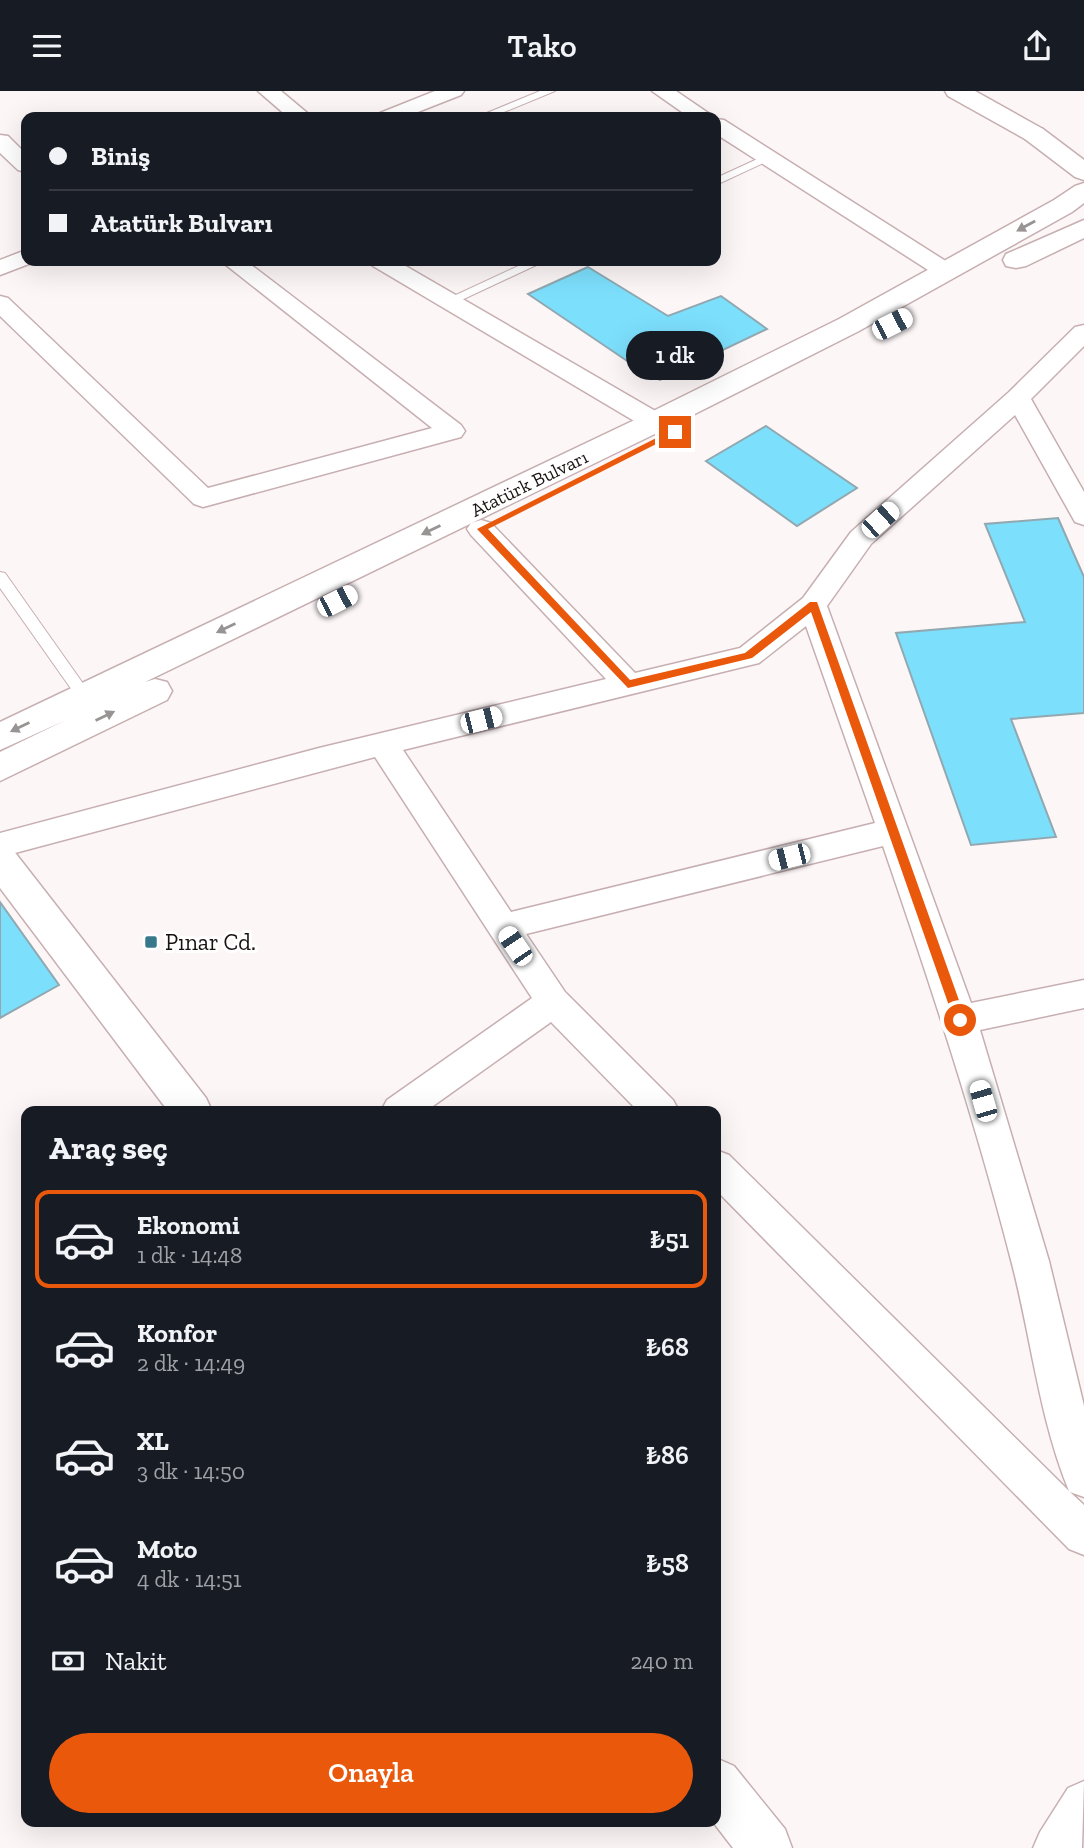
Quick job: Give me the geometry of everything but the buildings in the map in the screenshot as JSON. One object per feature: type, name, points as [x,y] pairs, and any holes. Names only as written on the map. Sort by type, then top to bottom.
[{"type":"main road","points":[[957,91],[1034,134],[1084,154]]},
{"type":"main road","points":[[1034,134],[1084,172]]},
{"type":"main road","name":"Atatürk Bulvarı","points":[[0,737],[655,422],[849,325],[1063,206],[1084,191]]},
{"type":"main road","name":"Atatürk Bulvarı","points":[[0,768],[1084,227]]},
{"type":"main road","points":[[6,881],[188,1106]]},
{"type":"main road","points":[[721,1790],[766,1848]]},
{"type":"street","points":[[268,91],[295,112]]},
{"type":"street","points":[[400,112],[454,91]]},
{"type":"street","points":[[662,91],[696,112]]},
{"type":"street","points":[[721,128],[947,272]]},
{"type":"street","points":[[0,268],[21,259]]},
{"type":"street","points":[[0,303],[203,498],[452,431],[238,266]]},
{"type":"street","points":[[390,266],[655,422]]},
{"type":"street","points":[[0,845],[383,744],[748,656],[813,605],[861,538],[1018,398],[1084,332]]},
{"type":"street","points":[[1018,398],[1084,516]]},
{"type":"street","points":[[481,529],[628,684]]},
{"type":"street","points":[[813,605],[960,1020],[1030,1261],[1070,1377],[1084,1477]]},
{"type":"street","points":[[383,744],[553,1002],[657,1106]]},
{"type":"street","points":[[503,927],[893,831]]},
{"type":"street","points":[[960,1020],[1084,994]]},
{"type":"street","points":[[406,1106],[553,1002]]},
{"type":"street","points":[[721,1171],[1084,1534]]},
{"type":"street","points":[[1056,1848],[1084,1804]]},
{"type":"lane","points":[[496,112],[550,91]]},
{"type":"lane","points":[[721,180],[768,158]]},
{"type":"lane","points":[[449,301],[528,266]]},
{"type":"lane","points":[[0,577],[84,696]]},
{"type":"place","name":"Pınar Cd.","points":[[151,942]]},
{"type":"route","points":[[675,432],[481,529],[628,684],[748,656],[813,605],[960,1020]]}]
